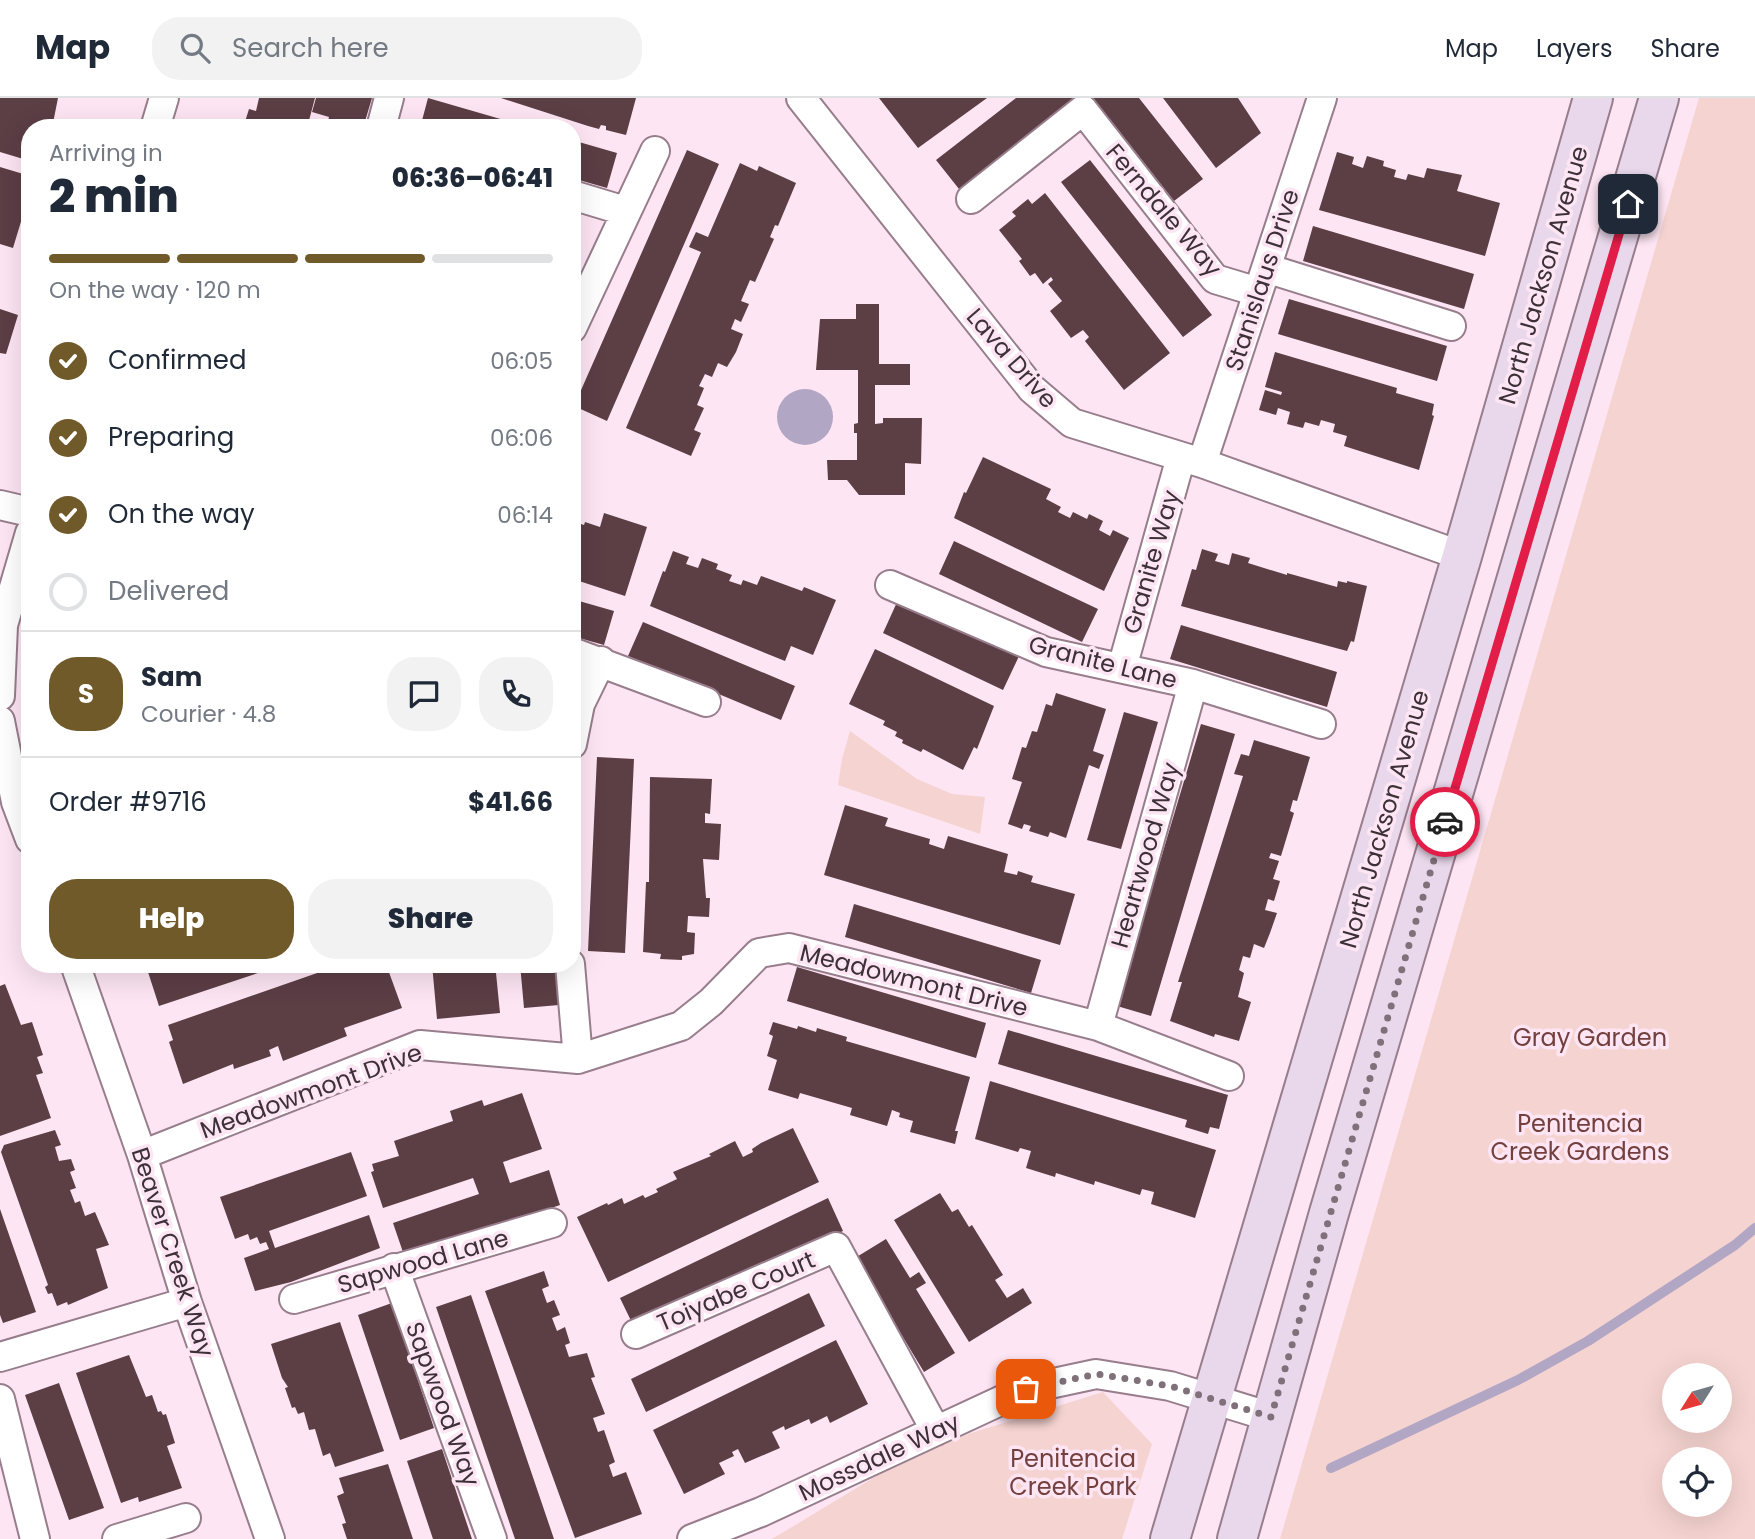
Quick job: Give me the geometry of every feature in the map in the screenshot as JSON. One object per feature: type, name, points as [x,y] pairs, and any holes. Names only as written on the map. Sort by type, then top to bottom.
[{"type":"main road","name":"North Jackson Avenue","points":[[1170,1539],[1462,556],[1593,98]]},
{"type":"main road","points":[[1237,1539],[1660,98]]},
{"type":"street","points":[[158,119],[164,98]]},
{"type":"street","points":[[383,119],[389,98]]},
{"type":"street","name":"Lava Drive","points":[[802,98],[1032,388],[1072,423],[1192,460],[1462,556]]},
{"type":"street","name":"Stanislaus Drive","points":[[1192,460],[1262,280],[1322,98]]},
{"type":"street","name":"Ferndale Way","points":[[971,199],[1083,110],[1215,279],[1262,280],[1451,326]]},
{"type":"street","points":[[581,308],[655,151]]},
{"type":"street","points":[[581,198],[625,211]]},
{"type":"street","name":"Granite Way","points":[[1122,668],[1192,460]]},
{"type":"street","points":[[0,505],[21,510]]},
{"type":"street","points":[[0,696],[3,625],[21,564]]},
{"type":"street","name":"Granite Lane","points":[[890,585],[1046,652],[1193,684],[1321,724]]},
{"type":"street","points":[[581,655],[706,702]]},
{"type":"street","points":[[581,702],[601,661]]},
{"type":"street","name":"Heartwood Way","points":[[1098,1026],[1193,684]]},
{"type":"street","points":[[0,721],[21,815]]},
{"type":"street","name":"Meadowmont Drive","points":[[142,1155],[420,1045],[578,1059],[681,1026],[711,1002],[759,953],[789,948],[1098,1026],[1228,1076]]},
{"type":"street","name":"Beaver Creek Way","points":[[87,973],[187,1302],[270,1539]]},
{"type":"street","points":[[571,973],[578,1059]]},
{"type":"street","name":"Sapwood Lane","points":[[294,1299],[552,1223]]},
{"type":"street","name":"Toiyabe Court","points":[[636,1334],[836,1247],[936,1431]]},
{"type":"street","name":"Sapwood Way","points":[[394,1268],[492,1539]]},
{"type":"street","points":[[0,1357],[187,1302]]},
{"type":"street","name":"Mossdale Way","points":[[692,1539],[761,1512],[1026,1389],[1097,1374],[1170,1386],[1271,1417]]},
{"type":"street","points":[[0,1399],[35,1539]]},
{"type":"street","points":[[117,1539],[186,1517]]},
{"type":"green space","name":"Penitencia Creek Gardens","points":[[1699,98],[1755,98],[1755,1539],[1280,1539]]},
{"type":"green space","points":[[850,731],[917,779],[952,794],[985,797],[980,834],[838,785]]},
{"type":"green space","name":"Penitencia Creek Park","points":[[1103,1392],[1152,1444],[1122,1539],[772,1539],[923,1448]]},
{"type":"shaded area","points":[[799,389],[811,389],[825,397],[833,411],[831,428],[825,437],[811,445],[799,445],[782,433],[777,423],[777,411],[789,394]]},
{"type":"building","points":[[0,98],[58,98],[54,119],[21,119],[21,158],[0,152]]},
{"type":"building","points":[[259,98],[315,98],[309,119],[246,119],[249,109],[256,111]]},
{"type":"building","points":[[316,98],[372,98],[366,119],[328,119],[312,112]]},
{"type":"building","points":[[428,98],[500,119],[422,119]]},
{"type":"building","points":[[501,98],[636,98],[626,135],[606,130],[606,126],[601,125],[599,129],[581,123],[581,119],[567,119]]},
{"type":"building","points":[[879,98],[987,98],[918,148]]},
{"type":"building","points":[[1016,98],[1075,98],[959,189],[936,160]]},
{"type":"building","points":[[1093,98],[1139,98],[1203,179],[1174,201]]},
{"type":"building","points":[[1163,98],[1238,98],[1261,133],[1216,168]]},
{"type":"building","points":[[581,143],[617,153],[607,188],[581,181]]},
{"type":"building","points":[[687,150],[719,164],[607,421],[581,409],[581,390]]},
{"type":"building","points":[[1337,152],[1354,157],[1352,164],[1363,168],[1367,156],[1384,161],[1383,166],[1396,170],[1394,177],[1406,180],[1408,174],[1424,178],[1427,168],[1462,175],[1457,191],[1500,203],[1485,256],[1319,210]]},
{"type":"building","points":[[1090,160],[1212,315],[1183,337],[1061,182]]},
{"type":"building","points":[[740,163],[757,171],[759,166],[796,183],[778,226],[775,225],[770,237],[774,239],[755,282],[750,280],[741,301],[749,304],[741,322],[735,319],[731,329],[743,334],[736,352],[727,367],[718,363],[712,377],[705,374],[699,386],[704,388],[697,405],[704,408],[694,430],[701,433],[691,456],[626,428],[701,252],[689,247],[696,232],[708,237]]},
{"type":"building","points":[[0,167],[21,173],[21,222],[13,248],[0,244]]},
{"type":"building","points":[[1045,193],[1170,353],[1124,390],[1085,341],[1089,337],[1083,330],[1071,338],[1050,311],[1062,301],[1048,284],[1053,280],[1051,277],[1043,284],[1035,273],[1030,276],[1019,261],[1022,259],[999,230],[1016,216],[1012,212],[1028,199],[1032,204]]},
{"type":"building","points":[[1313,226],[1474,274],[1464,309],[1303,261]]},
{"type":"building","points":[[1289,299],[1447,346],[1437,381],[1278,334]]},
{"type":"building","points":[[856,304],[879,304],[879,364],[910,364],[910,385],[875,385],[875,424],[883,423],[883,418],[922,418],[921,464],[905,463],[905,495],[859,495],[847,480],[828,480],[827,460],[857,460],[857,433],[854,433],[854,424],[858,423],[858,370],[816,370],[820,319],[856,319]]},
{"type":"building","points":[[0,309],[18,315],[6,354],[0,353]]},
{"type":"building","points":[[1275,352],[1397,388],[1396,393],[1434,404],[1434,416],[1419,470],[1344,446],[1347,436],[1333,432],[1335,424],[1321,420],[1319,426],[1305,422],[1303,428],[1287,424],[1290,412],[1278,408],[1276,415],[1259,410],[1265,390],[1281,395],[1282,392],[1265,387]]},
{"type":"building","points":[[983,457],[1051,489],[1046,499],[1061,507],[1058,512],[1070,518],[1073,512],[1087,519],[1089,514],[1103,521],[1099,530],[1110,536],[1113,530],[1129,538],[1104,591],[954,518],[964,492],[966,493]]},
{"type":"building","points":[[604,513],[647,527],[625,596],[581,582],[581,524],[584,525],[585,522],[600,527]]},
{"type":"building","points":[[954,541],[1098,609],[1082,642],[939,574]]},
{"type":"building","points":[[1202,549],[1218,554],[1215,561],[1229,565],[1232,553],[1250,558],[1248,563],[1287,575],[1337,587],[1338,581],[1367,586],[1354,642],[1351,641],[1347,651],[1181,606],[1192,569],[1196,570]]},
{"type":"building","points":[[673,551],[689,557],[686,564],[698,568],[702,558],[718,564],[716,569],[732,575],[729,581],[741,585],[743,580],[757,585],[761,576],[802,591],[804,587],[836,600],[813,655],[791,646],[785,661],[650,606]]},
{"type":"building","points":[[898,600],[1019,656],[1003,690],[883,633]]},
{"type":"building","points":[[581,602],[614,611],[604,645],[581,639]]},
{"type":"building","points":[[643,622],[795,686],[781,720],[628,656]]},
{"type":"building","points":[[1181,625],[1337,672],[1327,707],[1170,659]]},
{"type":"building","points":[[875,649],[994,706],[977,749],[974,747],[963,770],[923,749],[921,752],[902,743],[903,740],[895,736],[897,732],[883,725],[885,721],[849,704]]},
{"type":"building","points":[[1056,693],[1106,709],[1093,751],[1104,755],[1099,769],[1089,765],[1066,838],[1050,832],[1048,837],[1029,831],[1031,826],[1024,824],[1022,829],[1008,824],[1022,782],[1012,779],[1022,747],[1026,748],[1032,731],[1037,732],[1046,704],[1052,706]]},
{"type":"building","points":[[1124,712],[1158,722],[1121,849],[1087,840]]},
{"type":"building","points":[[1201,724],[1235,734],[1151,1016],[1117,1006]]},
{"type":"building","points":[[1254,740],[1310,757],[1297,801],[1293,800],[1290,811],[1294,813],[1281,856],[1271,853],[1269,858],[1279,861],[1273,879],[1280,881],[1274,901],[1268,899],[1265,910],[1277,913],[1264,948],[1254,944],[1250,958],[1243,956],[1239,970],[1244,973],[1238,997],[1251,1002],[1239,1041],[1215,1034],[1214,1037],[1170,1021],[1182,982],[1178,982],[1243,776],[1234,774],[1241,754],[1249,756]]},
{"type":"building","points":[[597,757],[634,759],[625,953],[588,951]]},
{"type":"building","points":[[650,777],[712,779],[710,814],[705,813],[705,823],[721,824],[719,860],[703,859],[706,898],[710,898],[709,917],[688,916],[687,932],[695,933],[694,954],[682,956],[682,960],[660,959],[661,954],[643,952],[646,882],[649,882]]},
{"type":"building","points":[[845,805],[888,818],[885,826],[930,839],[929,844],[944,849],[948,836],[1008,854],[1004,872],[1017,875],[1018,871],[1033,876],[1031,882],[1075,894],[1060,945],[824,875]]},
{"type":"building","points":[[854,904],[1041,960],[1031,993],[845,937]]},
{"type":"building","points":[[797,967],[986,1023],[976,1058],[787,1001]]},
{"type":"building","points":[[148,973],[258,973],[159,1006]]},
{"type":"building","points":[[317,973],[389,973],[402,1008],[344,1028],[347,1036],[283,1061],[278,1046],[269,1050],[271,1056],[234,1069],[233,1064],[183,1084],[169,1042],[173,1040],[168,1025]]},
{"type":"building","points":[[433,973],[496,973],[500,1013],[437,1019]]},
{"type":"building","points":[[521,973],[557,973],[559,1005],[524,1008]]},
{"type":"building","points":[[5,984],[21,1025],[32,1022],[43,1055],[37,1057],[43,1073],[36,1075],[51,1118],[0,1136],[0,986]]},
{"type":"building","points":[[773,1022],[816,1032],[817,1028],[847,1037],[846,1041],[970,1077],[955,1131],[958,1131],[955,1144],[910,1132],[913,1121],[899,1117],[900,1113],[892,1110],[887,1126],[850,1115],[852,1108],[800,1093],[798,1099],[768,1090],[777,1060],[767,1056],[773,1036],[769,1034]]},
{"type":"building","points":[[1008,1030],[1228,1095],[1219,1129],[1210,1127],[1208,1134],[1185,1127],[1187,1120],[998,1064]]},
{"type":"building","points":[[990,1081],[1216,1150],[1195,1218],[1151,1204],[1154,1192],[1142,1189],[1140,1195],[1095,1181],[1094,1185],[1056,1173],[1055,1177],[1026,1168],[1031,1151],[1020,1148],[1018,1152],[975,1139]]},
{"type":"building","points":[[522,1093],[542,1149],[503,1162],[510,1183],[549,1170],[560,1205],[405,1258],[393,1223],[479,1194],[473,1178],[383,1208],[371,1172],[374,1171],[372,1164],[399,1156],[394,1141],[453,1121],[450,1111],[482,1100],[484,1106]]},
{"type":"building","points":[[793,1128],[819,1182],[608,1282],[577,1217],[622,1198],[624,1204],[643,1195],[645,1198],[658,1192],[656,1189],[677,1179],[673,1172],[711,1156],[709,1154],[735,1141],[743,1157],[753,1152],[752,1149],[761,1143]]},
{"type":"building","points":[[55,1130],[61,1145],[55,1147],[59,1161],[71,1159],[75,1170],[70,1172],[76,1188],[70,1190],[75,1203],[80,1201],[85,1216],[95,1212],[109,1245],[96,1249],[108,1288],[68,1305],[67,1302],[57,1306],[52,1293],[48,1294],[45,1287],[48,1285],[1,1152],[4,1145]]},
{"type":"building","points":[[351,1152],[367,1196],[269,1231],[275,1248],[369,1215],[380,1248],[291,1282],[255,1291],[244,1258],[269,1249],[266,1242],[260,1244],[257,1237],[250,1240],[248,1234],[235,1239],[220,1197]]},
{"type":"building","points":[[940,1193],[952,1212],[958,1209],[969,1227],[972,1225],[1003,1275],[995,1280],[1007,1298],[1023,1288],[1032,1303],[969,1342],[894,1220]]},
{"type":"building","points":[[828,1198],[843,1231],[636,1331],[620,1298]]},
{"type":"building","points":[[0,1209],[36,1312],[3,1323],[0,1315]]},
{"type":"building","points":[[886,1239],[910,1278],[919,1272],[926,1283],[916,1289],[955,1353],[924,1372],[855,1258]]},
{"type":"building","points":[[544,1271],[549,1286],[542,1289],[547,1303],[554,1300],[560,1315],[552,1318],[557,1331],[565,1327],[570,1343],[565,1345],[569,1357],[587,1353],[595,1377],[591,1378],[605,1414],[593,1418],[598,1432],[604,1430],[615,1462],[609,1465],[613,1477],[626,1472],[642,1514],[575,1538],[485,1291]]},
{"type":"building","points":[[809,1293],[825,1326],[646,1412],[631,1379]]},
{"type":"building","points":[[471,1295],[554,1539],[515,1539],[436,1307]]},
{"type":"building","points":[[392,1303],[434,1428],[400,1440],[358,1315]]},
{"type":"building","points":[[340,1322],[384,1451],[335,1467],[330,1453],[323,1456],[315,1429],[309,1430],[304,1412],[298,1414],[295,1407],[292,1408],[285,1388],[288,1387],[282,1378],[271,1344]]},
{"type":"building","points":[[836,1340],[868,1404],[830,1423],[827,1416],[811,1424],[809,1419],[785,1430],[784,1426],[772,1432],[780,1448],[745,1463],[738,1449],[732,1452],[734,1456],[719,1463],[725,1474],[684,1494],[653,1430]]},
{"type":"building","points":[[129,1355],[146,1397],[152,1395],[158,1412],[166,1414],[175,1443],[167,1446],[182,1488],[139,1502],[138,1497],[121,1503],[76,1373]]},
{"type":"building","points":[[59,1383],[104,1508],[69,1520],[25,1395]]},
{"type":"building","points":[[442,1449],[472,1539],[433,1539],[407,1461]]},
{"type":"building","points":[[388,1464],[413,1539],[347,1539],[342,1524],[346,1523],[337,1496],[344,1493],[339,1478]]},
{"type":"waterway","points":[[1331,1468],[1518,1380],[1588,1341],[1735,1245],[1755,1228]]},
{"type":"way so far","points":[[1026,1389],[1097,1374],[1170,1386],[1271,1417],[1445,822]]},
{"type":"route","points":[[1445,822],[1628,204]]},
{"type":"park label","name":"Gray Garden","points":[[1590,1037]]}]
